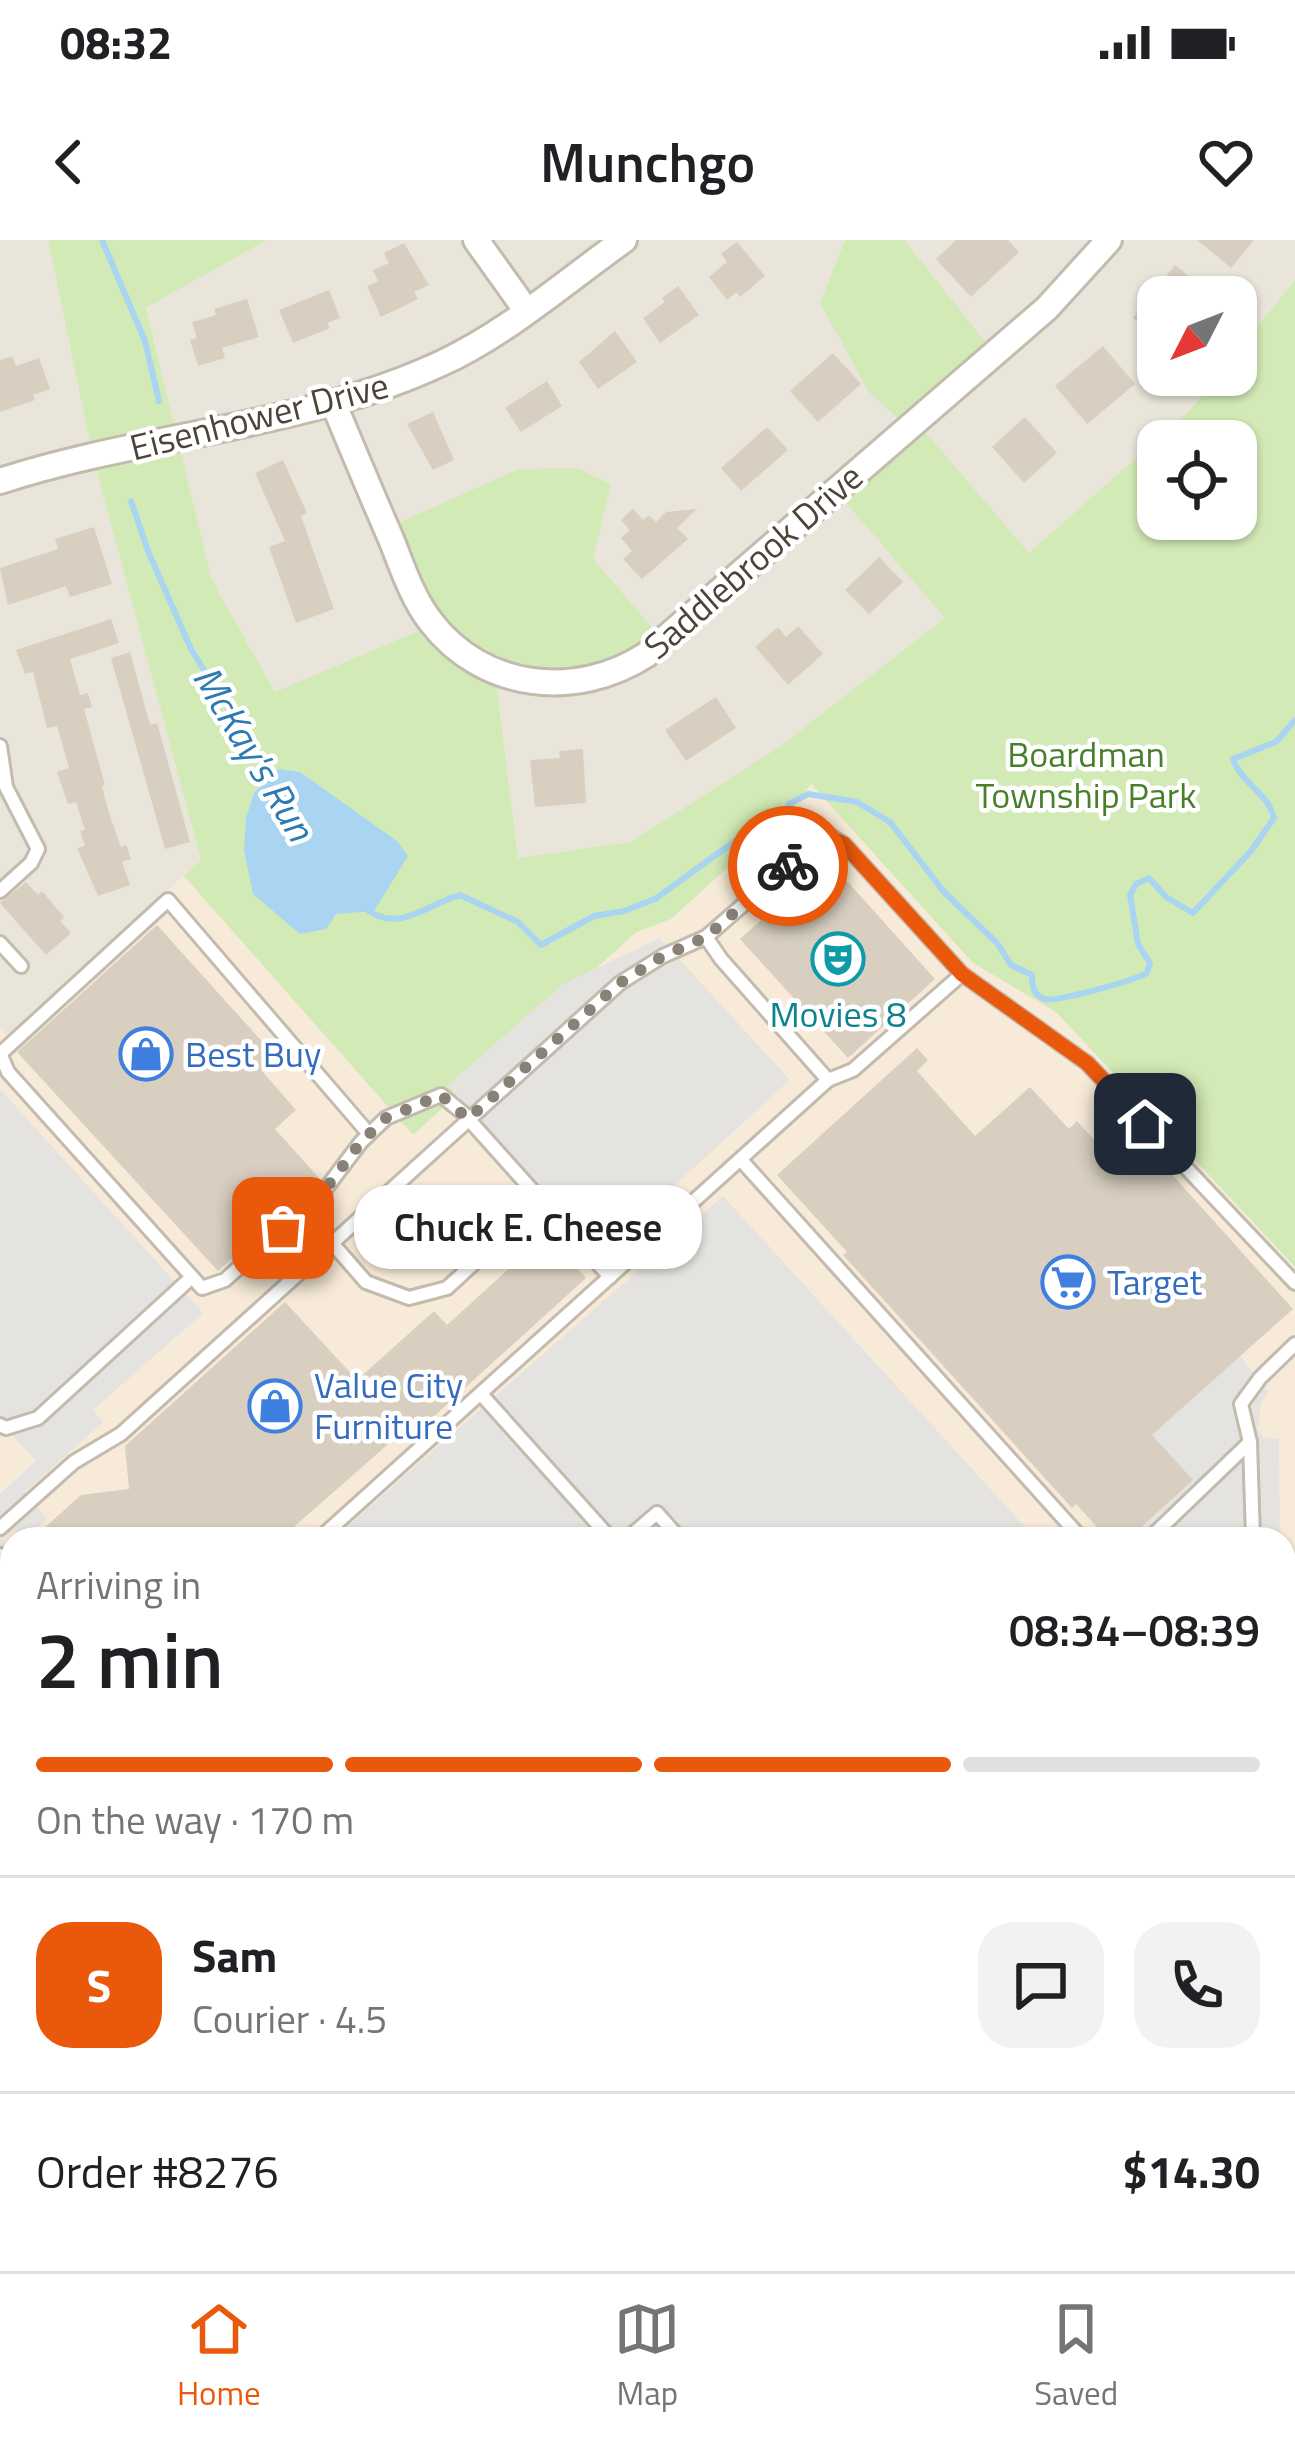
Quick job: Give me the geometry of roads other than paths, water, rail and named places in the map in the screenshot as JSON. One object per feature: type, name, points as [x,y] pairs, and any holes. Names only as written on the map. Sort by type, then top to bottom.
[{"type":"street","points":[[476,240],[526,310]]},
{"type":"street","name":"Eisenhower Drive","points":[[0,481],[333,402],[440,364],[624,240]]},
{"type":"street","name":"Saddlebrook Drive","points":[[333,402],[415,597],[447,640],[479,664],[524,681],[589,680],[646,655],[1047,308],[1109,240]]},
{"type":"lane","points":[[0,746],[6,787],[38,849],[31,863],[0,891]]},
{"type":"lane","points":[[1,1527],[74,1462],[121,1434],[620,983],[706,937],[819,838],[832,837],[844,844],[962,974],[1087,1063],[1295,1283]]},
{"type":"lane","points":[[369,1134],[168,901],[0,1053],[8,1072],[202,1288],[225,1280],[327,1187],[386,1118],[441,1095],[610,1277]]},
{"type":"lane","points":[[706,937],[828,1080]]},
{"type":"lane","points":[[0,943],[21,966]]},
{"type":"lane","points":[[332,1527],[828,1080],[853,1070],[962,974]]},
{"type":"lane","points":[[741,1160],[1071,1527]]},
{"type":"lane","points":[[332,1243],[367,1282],[409,1298],[447,1288],[542,1201]]},
{"type":"lane","points":[[0,1425],[5,1428],[38,1418],[192,1277]]},
{"type":"lane","points":[[1253,1527],[1250,1442],[1240,1404],[1295,1344]]},
{"type":"lane","points":[[481,1394],[600,1527]]},
{"type":"lane","points":[[1161,1527],[1250,1442]]},
{"type":"lane","points":[[641,1527],[657,1513],[669,1527]]},
{"type":"water","points":[[278,769],[300,772],[397,841],[408,856],[374,911],[336,914],[326,929],[300,934],[253,894],[244,850],[246,818],[254,793]]},
{"type":"waterway","name":"McKay's Run","points":[[102,240],[145,341],[159,401]]},
{"type":"waterway","name":"McKay's Run","points":[[131,501],[191,649],[272,779]]},
{"type":"waterway","name":"McKay's Run","points":[[365,908],[377,916],[400,918],[460,895],[518,922],[541,945],[594,916],[655,899],[749,831],[780,826],[789,804],[808,794],[857,802],[890,822],[944,892],[997,943],[1011,965],[1032,975],[1037,995],[1063,998],[1147,973],[1150,963],[1138,944],[1130,895],[1136,884],[1149,878],[1166,897],[1193,913],[1251,851],[1274,818],[1233,759],[1276,742],[1295,720]]},
{"type":"place","name":"Movies 8","points":[[838,959]]},
{"type":"place","name":"Best Buy","points":[[146,1054]]},
{"type":"place","name":"Chuck E. Cheese","points":[[283,1228]]},
{"type":"place","name":"Target","points":[[1068,1282]]},
{"type":"place","name":"Value City Furniture","points":[[275,1406]]},
{"type":"park label","name":"Boardman Township Park","points":[[1086,774]]}]
